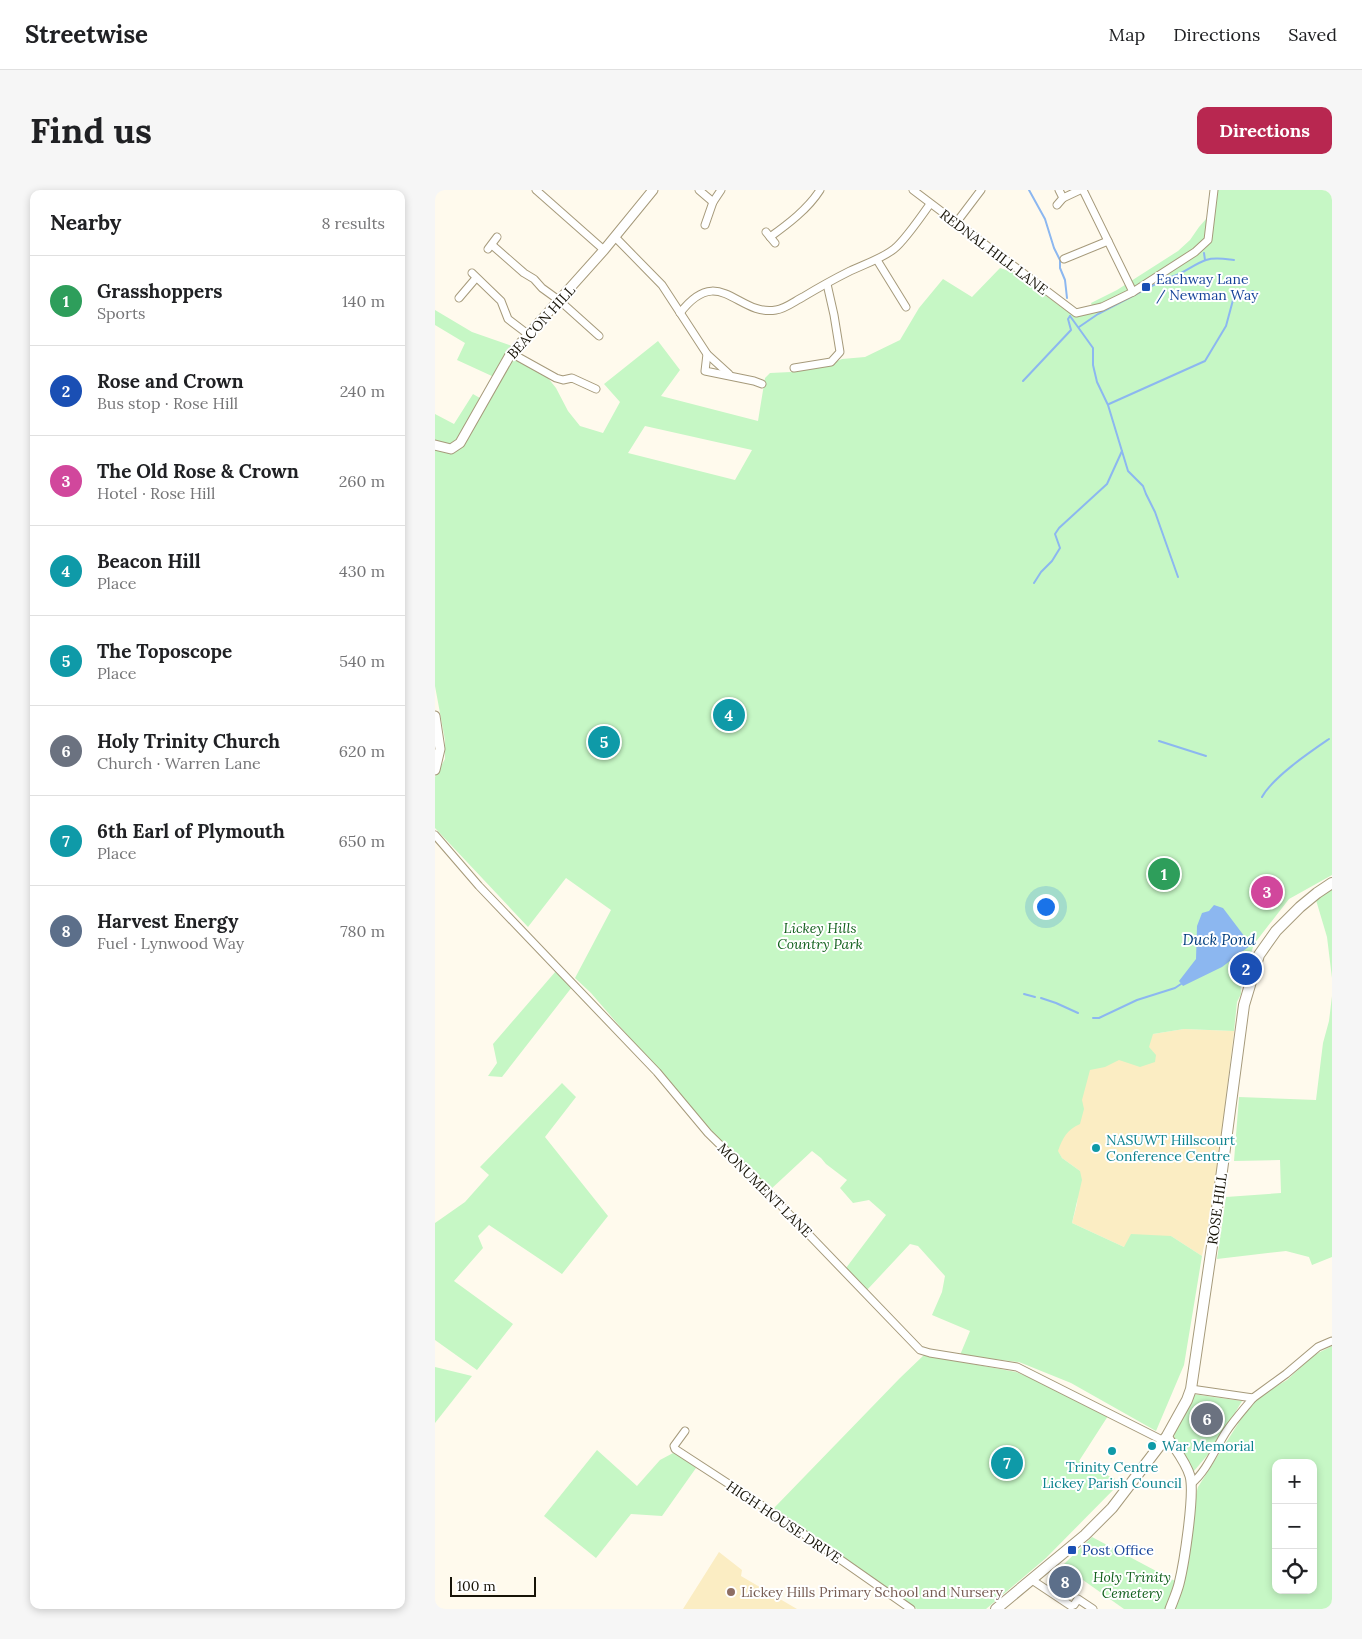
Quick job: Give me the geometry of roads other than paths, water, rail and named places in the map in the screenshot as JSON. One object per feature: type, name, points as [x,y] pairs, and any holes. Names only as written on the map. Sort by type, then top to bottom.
[{"type":"main road","name":"ROSE HILL","points":[[996,1609],[1085,1536],[1112,1508],[1166,1439],[1187,1400],[1191,1389],[1213,1237],[1244,1005],[1259,955],[1276,931],[1300,907],[1332,884]]},
{"type":"street","points":[[535,190],[604,250]]},
{"type":"street","name":"BEACON HILL","points":[[435,445],[451,449],[460,443],[511,353],[560,301],[653,190]]},
{"type":"street","points":[[699,190],[713,202]]},
{"type":"street","points":[[705,225],[713,202],[721,190]]},
{"type":"street","points":[[770,237],[787,225],[815,199],[820,190]]},
{"type":"street","name":"REDNAL HILL LANE","points":[[913,190],[1075,313],[1102,307],[1133,292]]},
{"type":"street","points":[[956,223],[981,190]]},
{"type":"street","points":[[1059,190],[1063,198]]},
{"type":"street","points":[[1057,205],[1063,198],[1082,190],[1133,292],[1195,252],[1208,240],[1214,190]]},
{"type":"street","points":[[681,313],[695,297],[705,292],[719,292],[734,296],[759,309],[777,310],[850,271],[877,260],[896,248],[930,204]]},
{"type":"street","points":[[615,237],[662,285],[707,354],[730,375]]},
{"type":"street","points":[[497,238],[490,247],[534,279],[541,288],[560,301],[599,336]]},
{"type":"street","points":[[1064,259],[1108,241]]},
{"type":"street","points":[[877,260],[905,307]]},
{"type":"street","points":[[459,298],[474,276],[501,300],[508,319],[529,335]]},
{"type":"street","points":[[794,368],[831,362],[840,352],[827,284]]},
{"type":"street","points":[[511,353],[556,378],[563,380],[572,378],[596,389]]},
{"type":"street","points":[[707,354],[705,371],[730,375],[762,384]]},
{"type":"street","points":[[435,716],[440,749],[435,770]]},
{"type":"street","name":"MONUMENT LANE","points":[[435,835],[479,886],[657,1072],[708,1133],[765,1189],[920,1350],[1017,1367],[1166,1439]]},
{"type":"street","points":[[1191,1484],[1199,1478],[1226,1432],[1253,1398],[1318,1347],[1332,1341]]},
{"type":"street","points":[[1191,1389],[1253,1398]]},
{"type":"street","name":"HIGH HOUSE DRIVE","points":[[685,1431],[674,1446],[675,1449],[786,1522],[911,1609]]},
{"type":"street","points":[[1166,1439],[1190,1475],[1191,1484],[1189,1518],[1179,1584],[1170,1609]]},
{"type":"street","points":[[1032,1580],[1071,1606],[1078,1599],[1093,1609]]},
{"type":"water","name":"Duck Pond","points":[[1214,905],[1223,908],[1251,945],[1222,967],[1183,986],[1179,981],[1196,959],[1197,926],[1202,913],[1209,911]]},
{"type":"waterway","points":[[1029,190],[1045,219],[1054,248],[1060,260],[1067,298]]},
{"type":"waterway","points":[[1204,253],[1205,260]]},
{"type":"waterway","points":[[1079,327],[1098,314],[1201,262],[1220,258],[1234,260]]},
{"type":"waterway","points":[[1109,404],[1205,361],[1226,326],[1233,300],[1253,291]]},
{"type":"waterway","points":[[1070,316],[1093,348],[1093,365],[1097,382],[1108,405],[1128,471],[1143,486],[1155,512],[1178,577]]},
{"type":"waterway","points":[[1023,381],[1071,330],[1068,319],[1070,316]]},
{"type":"waterway","points":[[1034,583],[1060,548],[1055,534],[1059,528],[1107,484],[1122,451]]},
{"type":"waterway","points":[[1262,797],[1267,789],[1283,773],[1329,739]]},
{"type":"waterway","points":[[1159,741],[1206,756]]},
{"type":"waterway","points":[[1093,1018],[1099,1018],[1137,1000],[1175,988],[1181,984]]},
{"type":"waterway","points":[[1024,994],[1035,997]]},
{"type":"waterway","points":[[1041,998],[1078,1013]]},
{"type":"place","name":"Eachway Lane / Newman Way","points":[[1146,287]]},
{"type":"place","name":"Beacon Hill","points":[[729,715]]},
{"type":"place","name":"The Toposcope","points":[[604,742]]},
{"type":"place","name":"Grasshoppers","points":[[1164,874]]},
{"type":"place","name":"The Old Rose & Crown","points":[[1267,892]]},
{"type":"place","name":"Rose and Crown","points":[[1246,969]]},
{"type":"place","name":"NASUWT Hillscourt Conference Centre","points":[[1096,1148]]},
{"type":"place","name":"Holy Trinity Church","points":[[1207,1419]]},
{"type":"place","name":"War Memorial","points":[[1152,1446]]},
{"type":"place","name":"Trinity Centre Lickey Parish Council","points":[[1112,1451]]},
{"type":"place","name":"6th Earl of Plymouth","points":[[1007,1463]]},
{"type":"place","name":"Post Office","points":[[1072,1550]]},
{"type":"place","name":"Harvest Energy","points":[[1065,1582]]},
{"type":"place","name":"Lickey Hills Primary School and Nursery","points":[[731,1592]]},
{"type":"park label","name":"Lickey Hills Country Park","points":[[820,936]]},
{"type":"park label","name":"Holy Trinity Cemetery","points":[[1132,1585]]}]
